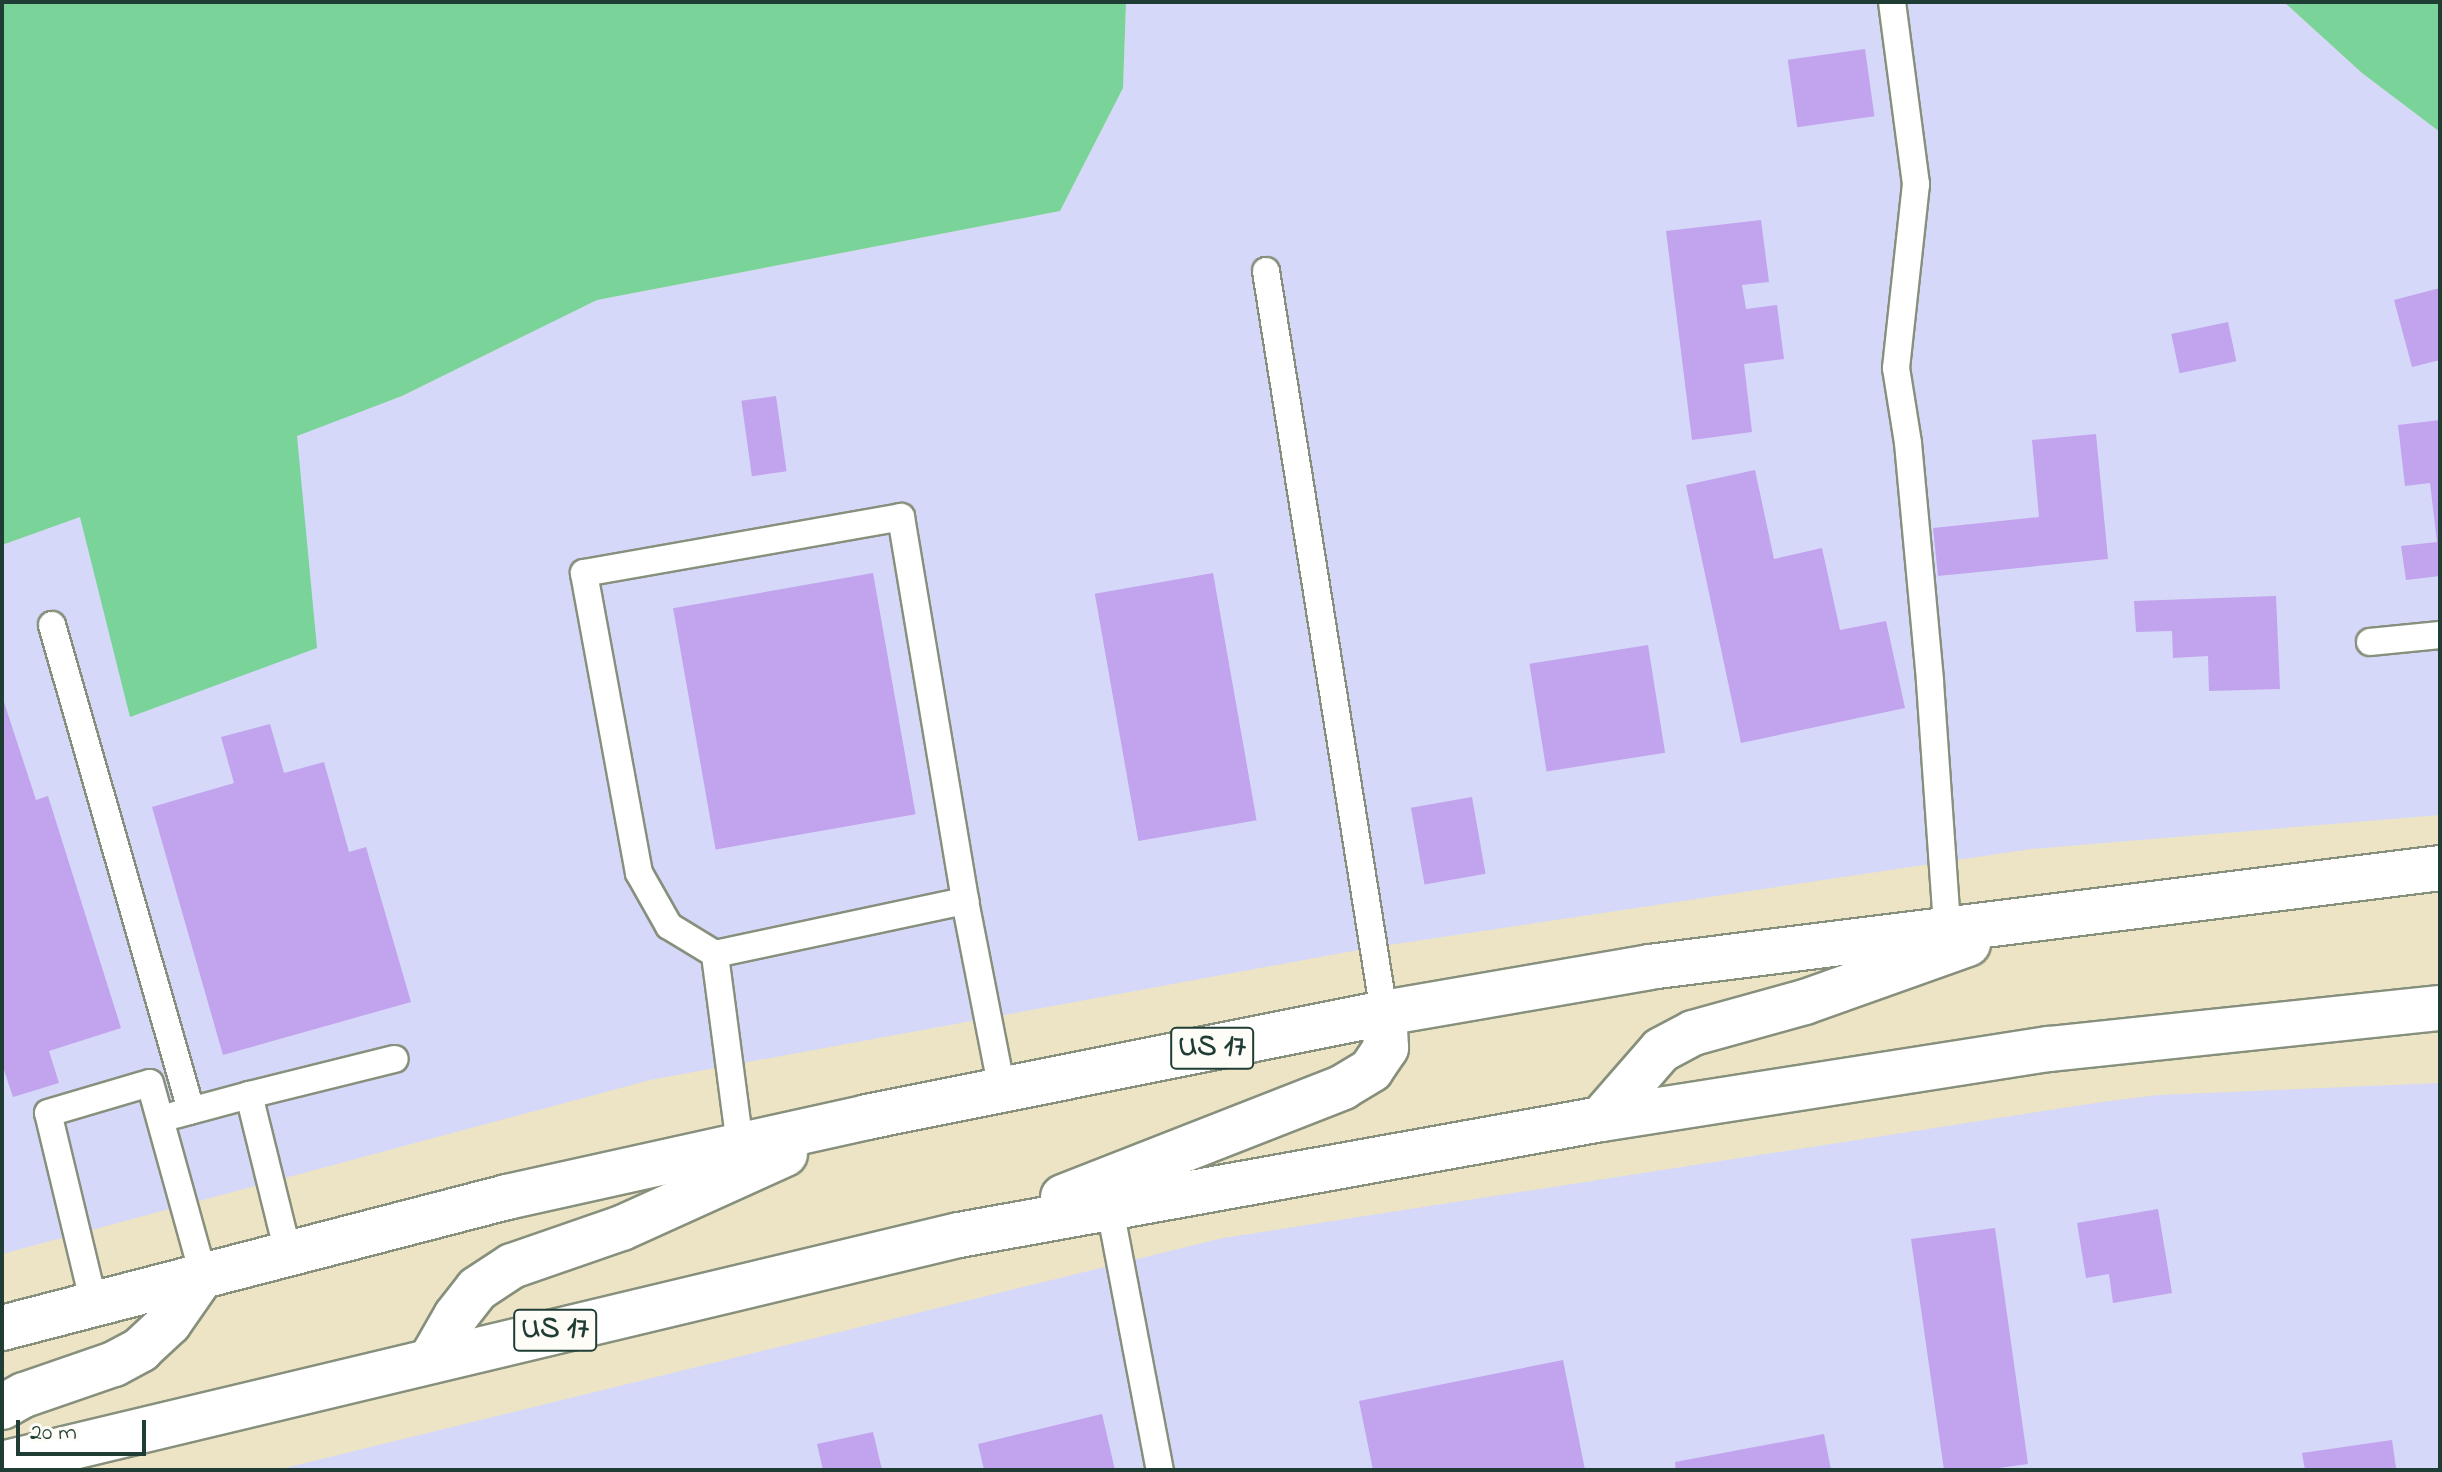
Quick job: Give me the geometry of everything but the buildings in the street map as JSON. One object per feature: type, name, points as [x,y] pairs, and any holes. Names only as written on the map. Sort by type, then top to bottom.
[{"type":"main road","name":"US 17","points":[[2,1328],[507,1197],[867,1117],[1384,1013],[1649,967],[2440,868]]},
{"type":"main road","points":[[1601,1119],[1661,1050],[1693,1033],[1805,1002],[2050,915]]},
{"type":"main road","name":"US 17","points":[[2,1464],[432,1358],[959,1235],[1601,1119],[2049,1049],[2440,1008]]},
{"type":"main road","points":[[959,1235],[1343,1087],[1371,1070],[1386,1048],[1384,1013]]},
{"type":"main road","points":[[432,1358],[456,1316],[477,1289],[512,1266],[622,1228],[867,1117]]},
{"type":"main road","points":[[2,1407],[24,1395],[114,1364],[140,1350],[169,1323],[203,1274]]},
{"type":"lane","points":[[1892,2],[1916,184],[1896,368],[1908,443],[1927,650],[1947,928]]},
{"type":"lane","points":[[1266,271],[1384,1013]]},
{"type":"lane","points":[[965,901],[715,954],[669,926],[639,873],[584,573],[901,517],[965,901],[1002,1090]]},
{"type":"lane","points":[[52,625],[191,1110]]},
{"type":"lane","points":[[2370,642],[2440,635]]},
{"type":"lane","points":[[715,954],[740,1145]]},
{"type":"lane","points":[[160,1119],[395,1059]]},
{"type":"lane","points":[[94,1304],[48,1113],[150,1083],[203,1274]]},
{"type":"lane","points":[[249,1095],[288,1253]]},
{"type":"lane","points":[[1110,1209],[1160,1470]]},
{"type":"shaded area","points":[[1126,2],[2284,2],[2362,73],[2440,132],[2440,815],[2031,849],[1369,948],[650,1080],[2,1254],[2,545],[402,396],[597,300],[1060,211],[1123,88]]},
{"type":"shaded area","points":[[2440,1083],[2440,1470],[277,1470],[1223,1238],[2102,1102],[2158,1095]]},
{"type":"green space","points":[[2,2],[1126,2],[1123,88],[1060,211],[597,300],[402,396],[297,436],[317,648],[130,717],[80,517],[2,545]]},
{"type":"green space","points":[[2284,2],[2440,2],[2440,132],[2362,73]]}]
